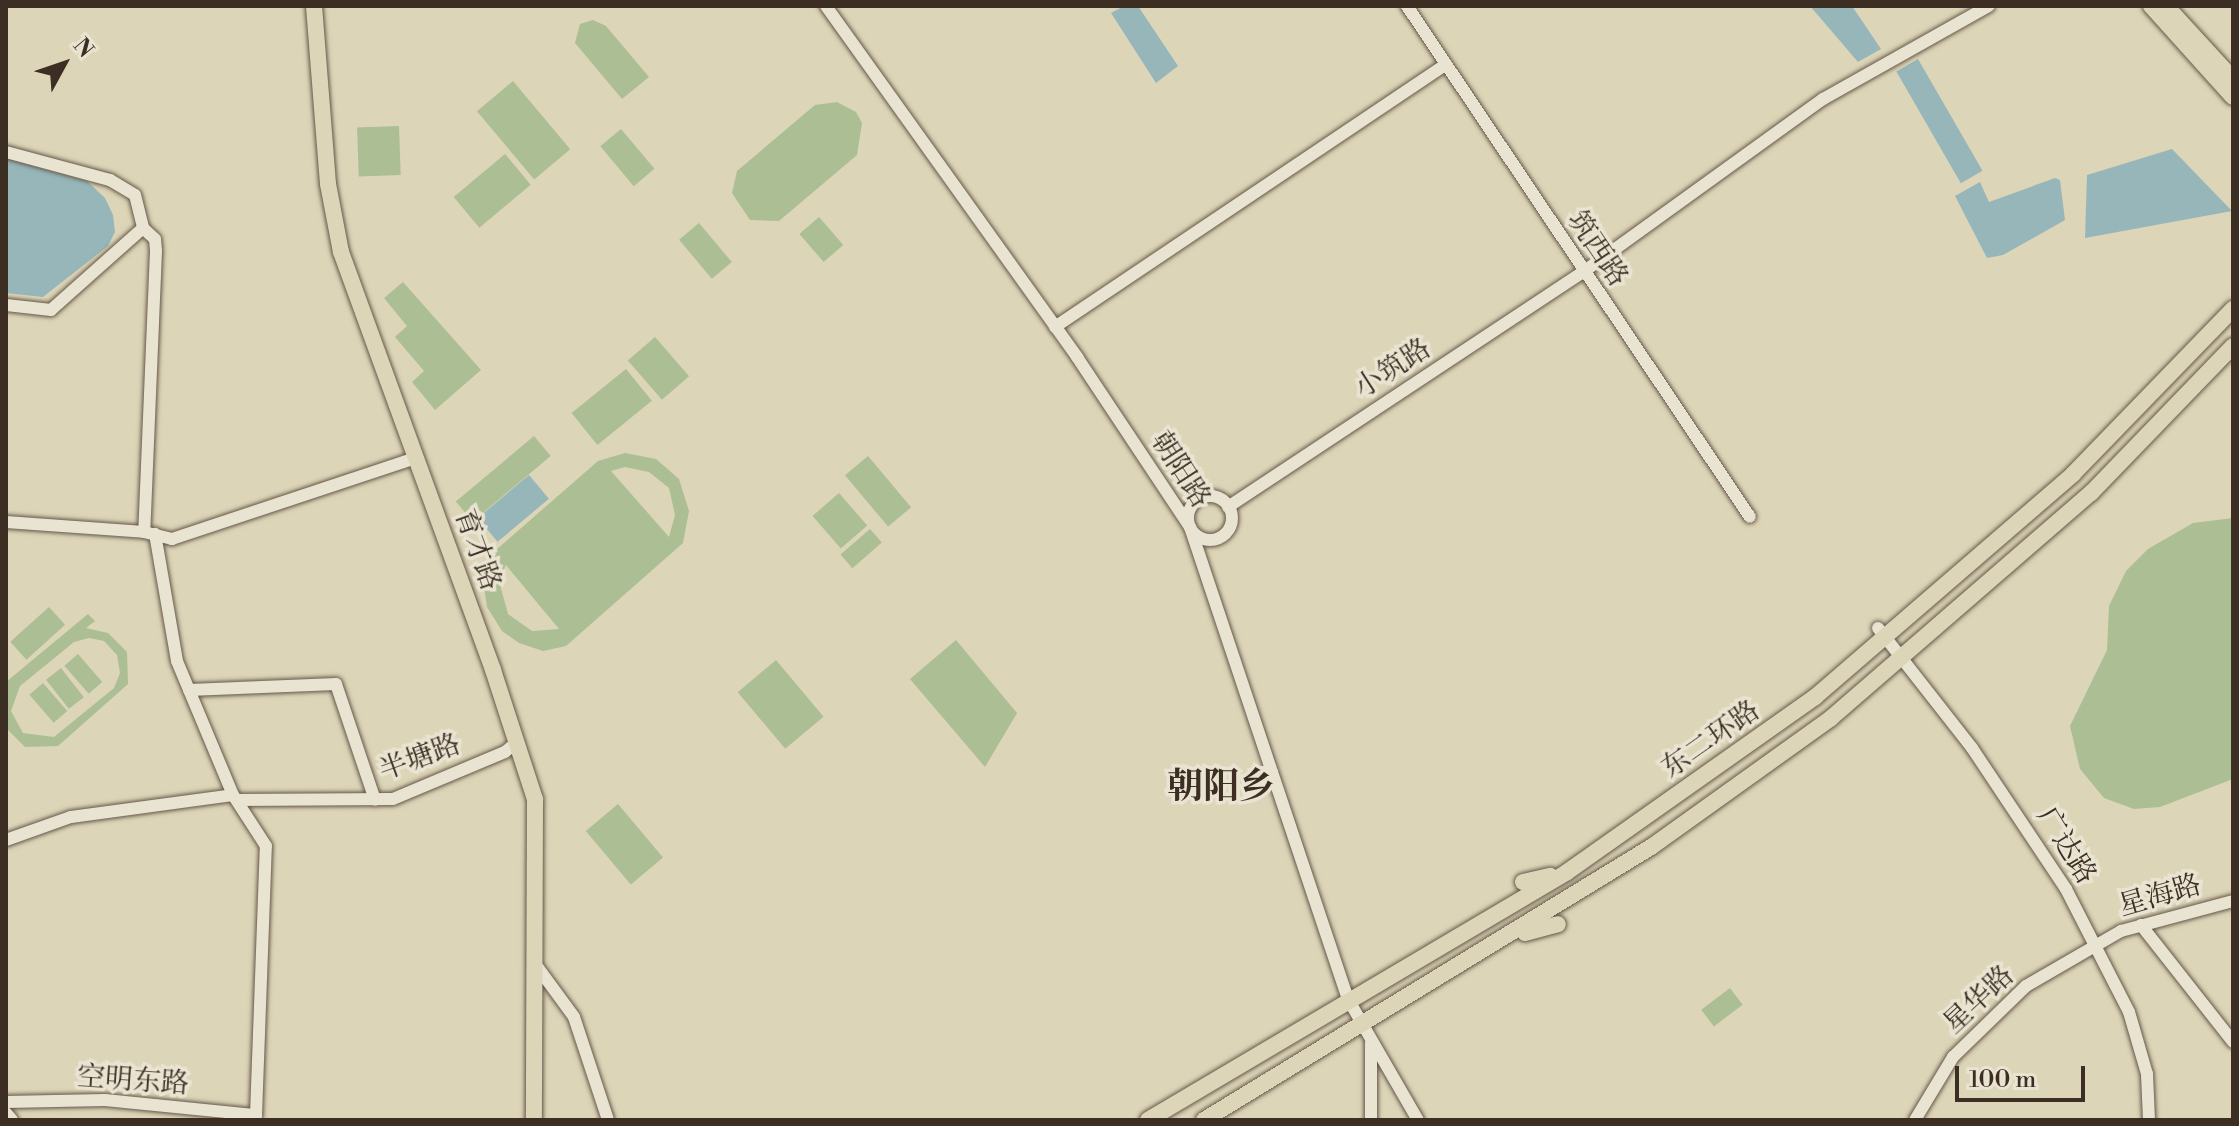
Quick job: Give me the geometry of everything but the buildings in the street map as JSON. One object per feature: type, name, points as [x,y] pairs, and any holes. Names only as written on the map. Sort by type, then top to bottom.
[{"type":"main road","name":"育才路","points":[[314,6],[336,230],[517,742],[537,820],[534,1120]]},
{"type":"main road","points":[[2151,6],[2233,97]]},
{"type":"main road","points":[[2166,6],[2233,79]]},
{"type":"main road","name":"东二环路","points":[[1148,1120],[1567,872],[1741,752],[2073,474],[2233,309]]},
{"type":"main road","name":"东二环路","points":[[1204,1120],[1508,938],[1662,838],[1904,659],[2091,493],[2233,346]]},
{"type":"main road","points":[[1523,882],[1567,872]]},
{"type":"main road","points":[[1508,938],[1558,924]]},
{"type":"street","name":"朝阳路","points":[[826,6],[1055,327],[1190,527],[1348,999],[1418,1120]]},
{"type":"street","name":"筑西路","points":[[1407,6],[1750,517]]},
{"type":"street","name":"小筑路","points":[[1228,507],[1583,272],[1823,99],[1989,6]]},
{"type":"street","points":[[1055,327],[1446,64]]},
{"type":"street","points":[[6,152],[110,180],[135,195],[143,228],[155,239],[150,533],[177,661],[235,798],[266,846],[249,1116]]},
{"type":"street","points":[[6,305],[51,310],[143,228]]},
{"type":"street","points":[[6,522],[150,533],[172,539],[416,458]]},
{"type":"street","points":[[1203,497],[1217,498],[1228,507],[1232,521],[1220,538],[1199,538],[1190,527],[1188,513],[1203,497]]},
{"type":"street","name":"广达路","points":[[1883,634],[2025,825],[2098,941],[2132,1024],[2147,1074],[2149,1120]]},
{"type":"street","points":[[189,690],[336,684],[375,800]]},
{"type":"street","name":"半塘路","points":[[6,840],[71,817],[235,798],[393,799],[505,752],[517,742]]},
{"type":"street","name":"星海路","points":[[2098,941],[2141,925],[2233,901]]},
{"type":"street","points":[[2141,925],[2233,1042]]},
{"type":"street","name":"星华路","points":[[1915,1120],[1953,1057],[1991,1015],[2098,941]]},
{"type":"street","points":[[536,965],[574,1017],[608,1120]]},
{"type":"street","points":[[1371,1042],[1371,1120]]},
{"type":"street","name":"空明东路","points":[[6,1102],[105,1100],[249,1116]]},
{"type":"street","points":[[6,1113],[12,1120]]},
{"type":"green space","points":[[593,20],[606,26],[649,77],[622,99],[575,43],[580,24]]},
{"type":"green space","points":[[513,81],[570,149],[534,179],[477,111]]},
{"type":"green space","points":[[837,102],[856,112],[862,123],[857,155],[779,221],[750,220],[732,193],[737,171],[815,105]]},
{"type":"green space","points":[[399,126],[401,175],[359,176],[357,127]]},
{"type":"green space","points":[[621,129],[654,169],[634,186],[600,146]]},
{"type":"green space","points":[[505,154],[531,185],[479,228],[454,197]]},
{"type":"green space","points":[[819,217],[843,245],[824,262],[799,234]]},
{"type":"green space","points":[[699,223],[732,262],[712,279],[679,240]]},
{"type":"green space","points":[[403,282],[481,370],[435,410],[412,382],[424,371],[395,337],[407,326],[384,298]]},
{"type":"green space","points":[[655,337],[689,376],[662,400],[628,361]]},
{"type":"green space","points":[[626,369],[652,401],[597,445],[572,413]]},
{"type":"green space","points":[[534,436],[551,456],[473,521],[456,502]]},
{"type":"green space","points":[[625,453],[656,459],[679,479],[689,511],[683,543],[566,646],[543,651],[519,643],[502,631],[487,607],[482,575],[489,556],[598,461]],"holes":[[[625,467],[649,472],[669,488],[675,515],[669,537],[611,471]],[[506,565],[559,629],[532,631],[508,614],[499,581]]]},
{"type":"green space","points":[[868,456],[911,507],[888,527],[845,475]]},
{"type":"green space","points":[[839,493],[867,525],[841,548],[813,516]]},
{"type":"green space","points":[[2233,518],[2233,779],[2160,807],[2134,809],[2104,798],[2080,769],[2070,726],[2107,650],[2109,606],[2126,571],[2148,549],[2193,523]]},
{"type":"green space","points":[[870,529],[882,543],[852,568],[841,555]]},
{"type":"green space","points":[[49,607],[65,625],[26,660],[10,642]]},
{"type":"green space","points":[[88,614],[95,621],[86,628],[108,633],[127,652],[128,684],[58,746],[25,747],[6,728],[6,682]],"holes":[[[89,638],[104,641],[117,655],[120,673],[114,688],[54,737],[23,733],[11,711],[20,686],[74,642]]]},
{"type":"green space","points":[[956,640],[1017,713],[985,767],[910,679]]},
{"type":"green space","points":[[78,654],[102,682],[89,694],[64,666]]},
{"type":"green space","points":[[776,660],[824,717],[785,749],[738,692]]},
{"type":"green space","points":[[61,668],[84,697],[69,709],[46,680]]},
{"type":"green space","points":[[43,683],[67,711],[54,723],[29,695]]},
{"type":"green space","points":[[618,804],[663,858],[631,885],[586,831]]},
{"type":"green space","points":[[1730,988],[1743,1005],[1714,1026],[1701,1010]]},
{"type":"water","points":[[1124,6],[1138,6],[1178,66],[1156,83],[1111,13]]},
{"type":"water","points":[[1810,6],[1852,6],[1881,49],[1858,62]]},
{"type":"water","points":[[1918,59],[1982,171],[1961,183],[1896,72]]},
{"type":"water","points":[[2172,149],[2232,211],[2085,238],[2087,175]]},
{"type":"water","points":[[6,158],[87,181],[105,198],[113,215],[115,232],[108,246],[43,297],[6,293]]},
{"type":"water","points":[[2055,178],[2060,180],[2065,220],[2003,255],[1987,258],[1955,196],[1980,182],[1989,202]]},
{"type":"water","points":[[529,475],[549,499],[498,542],[478,518]]},
{"type":"district","name":"朝阳乡","points":[[1221,788]]}]
